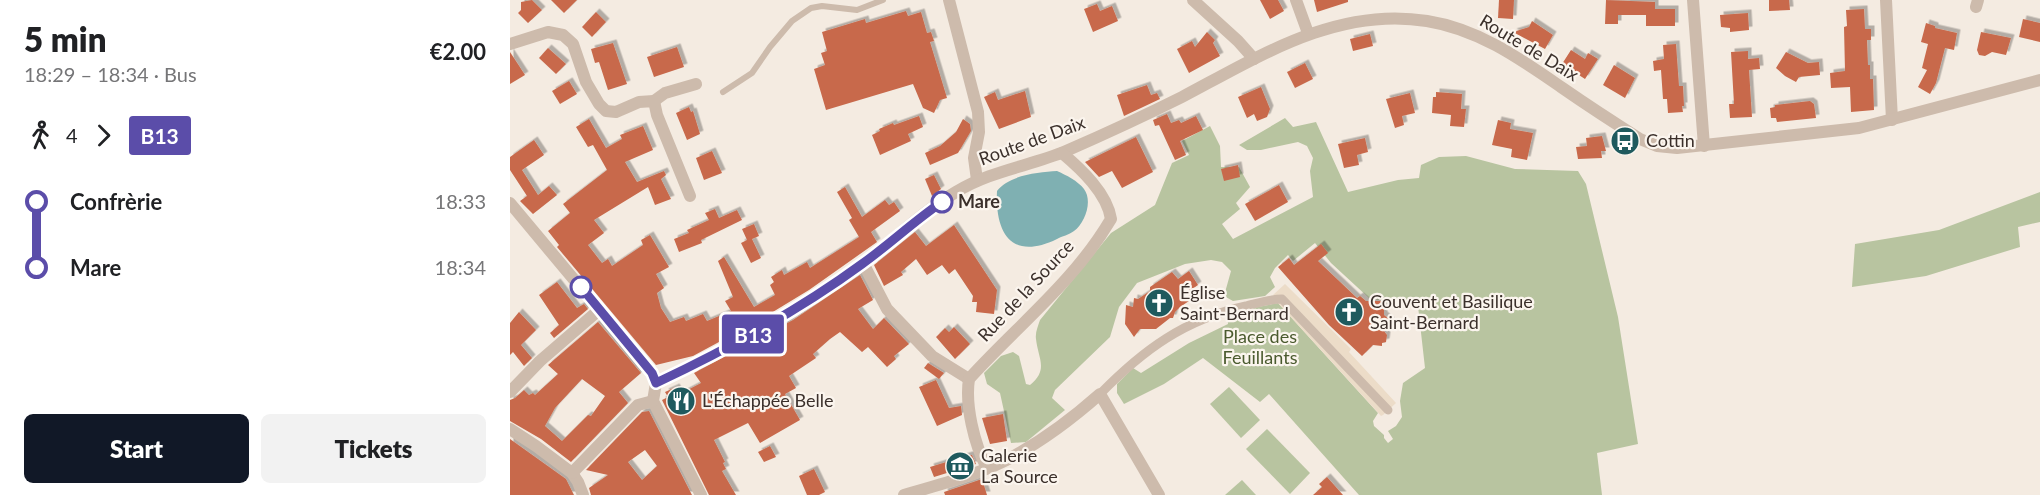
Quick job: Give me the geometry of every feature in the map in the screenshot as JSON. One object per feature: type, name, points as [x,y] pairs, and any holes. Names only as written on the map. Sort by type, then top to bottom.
[{"type":"street","points":[[949,0],[978,112],[979,132],[974,158],[977,180]]},
{"type":"street","points":[[1193,0],[1238,41],[1254,59]]},
{"type":"street","points":[[1296,0],[1308,33]]},
{"type":"street","points":[[1693,0],[1704,146]]},
{"type":"street","points":[[1886,0],[1892,120]]},
{"type":"street","name":"Route de Daix","points":[[656,383],[764,328],[862,264],[915,220],[977,180],[1062,153],[1177,99],[1308,33],[1347,23],[1393,17],[1453,26],[1476,34],[1495,44],[1640,139],[1665,148],[1704,146],[1858,128],[2040,80]]},
{"type":"street","points":[[510,44],[548,32],[563,35],[573,44],[586,82],[606,111],[616,112],[639,102],[654,101],[665,93],[696,84]]},
{"type":"street","points":[[654,101],[657,115],[690,196]]},
{"type":"street","name":"Rue de la Source","points":[[969,379],[1070,275],[1111,219],[1109,207],[1101,195],[1062,153]]},
{"type":"street","points":[[510,203],[652,373],[656,383],[653,401],[701,495]]},
{"type":"street","points":[[862,264],[887,309],[932,356],[969,379],[966,395],[979,453],[987,468]]},
{"type":"street","points":[[904,495],[987,468],[1013,457],[1071,420],[1131,363],[1190,324],[1220,311],[1276,299],[1282,299],[1388,410]]},
{"type":"street","points":[[510,392],[599,310]]},
{"type":"street","points":[[1100,393],[1159,495]]},
{"type":"street","points":[[572,473],[638,405],[653,401]]},
{"type":"street","points":[[510,429],[572,473],[583,495]]},
{"type":"lane","points":[[723,92],[752,73],[792,21],[811,8],[832,7],[857,10],[883,0]]},
{"type":"green space","name":"Place des Feuillants","points":[[1285,118],[1293,127],[1316,122],[1348,192],[1398,180],[1419,178],[1421,165],[1439,157],[1466,156],[1515,169],[1578,171],[1586,184],[1618,317],[1638,444],[1597,453],[1602,495],[1359,495],[1269,394],[1260,402],[1203,358],[1164,384],[1124,404],[1117,393],[1117,384],[1133,368],[1141,373],[1189,343],[1228,324],[1227,313],[1278,303],[1378,413],[1373,421],[1374,426],[1384,435],[1388,443],[1393,439],[1388,431],[1396,426],[1402,417],[1400,401],[1403,383],[1425,368],[1418,306],[1394,308],[1384,301],[1369,298],[1331,263],[1315,243],[1293,261],[1288,255],[1275,268],[1270,277],[1275,287],[1265,296],[1233,301],[1224,296],[1231,271],[1222,262],[1211,260],[1185,264],[1137,283],[1119,307],[1110,337],[1055,390],[1052,398],[1065,410],[1026,442],[1011,443],[1000,393],[987,384],[984,373],[1001,356],[1013,352],[1019,356],[1026,384],[1030,385],[1036,379],[1041,369],[1036,337],[1040,320],[1111,233],[1155,205],[1172,163],[1189,155],[1182,141],[1210,126],[1220,146],[1221,167],[1239,167],[1250,187],[1236,203],[1240,209],[1222,224],[1233,239],[1313,197],[1310,171],[1313,158],[1307,146],[1298,142],[1261,150],[1247,150],[1239,145]]},
{"type":"green space","points":[[2040,192],[2040,222],[2018,227],[2020,247],[1926,276],[1852,287],[1855,244],[1939,230]]},
{"type":"green space","points":[[1229,387],[1260,420],[1241,438],[1210,404]]},
{"type":"green space","points":[[1267,429],[1310,473],[1290,494],[1246,449]]},
{"type":"green space","points":[[1242,480],[1256,495],[1225,495]]},
{"type":"shaded area","points":[[1285,284],[1351,349],[1349,352],[1396,403],[1383,415],[1381,416],[1278,303],[1273,295]]},
{"type":"water","points":[[1057,171],[1075,181],[1087,194],[1088,205],[1081,223],[1070,234],[1041,245],[1028,247],[1018,245],[1003,231],[999,220],[997,191],[1009,181],[1017,178]]},
{"type":"building","points":[[532,0],[542,10],[528,23],[518,13],[521,10],[521,2]]},
{"type":"building","points":[[551,0],[577,0],[564,13]]},
{"type":"building","points":[[1260,0],[1278,0],[1284,11],[1270,19]]},
{"type":"building","points":[[1314,0],[1348,0],[1348,2],[1317,12]]},
{"type":"building","points":[[1499,0],[1514,0],[1513,19],[1498,18]]},
{"type":"building","points":[[1606,0],[1655,2],[1655,9],[1675,9],[1675,26],[1646,26],[1646,15],[1618,15],[1618,24],[1605,24]]},
{"type":"building","points":[[1769,0],[1789,0],[1790,10],[1769,11]]},
{"type":"building","points":[[1097,4],[1100,11],[1112,6],[1118,21],[1093,32],[1084,9]]},
{"type":"building","points":[[1864,9],[1865,29],[1871,29],[1871,40],[1867,40],[1870,79],[1873,79],[1874,110],[1851,112],[1850,87],[1831,88],[1830,73],[1845,71],[1846,10]]},
{"type":"building","points":[[906,11],[908,16],[921,12],[927,33],[931,32],[934,41],[930,42],[947,98],[940,100],[934,113],[923,108],[913,84],[826,110],[814,69],[825,65],[821,53],[827,51],[822,32],[865,19],[866,23]]},
{"type":"building","points":[[596,12],[606,22],[592,37],[582,27]]},
{"type":"building","points":[[1748,13],[1749,30],[1730,32],[1730,28],[1721,27],[1720,15]]},
{"type":"building","points":[[2023,19],[2040,23],[2040,42],[2019,37]]},
{"type":"building","points":[[1532,21],[1553,35],[1545,49],[1513,32],[1529,27]]},
{"type":"building","points":[[1926,23],[1935,28],[1957,33],[1954,50],[1945,48],[1936,83],[1930,94],[1918,87],[1927,70],[1922,68],[1928,44],[1921,42]]},
{"type":"building","points":[[1207,32],[1215,40],[1213,43],[1220,56],[1189,73],[1177,49],[1192,41],[1195,47]]},
{"type":"building","points":[[1981,32],[2011,38],[2006,55],[1992,52],[1985,56],[1979,55],[1977,50]]},
{"type":"building","points":[[1370,34],[1373,46],[1353,51],[1350,39]]},
{"type":"building","points":[[613,43],[627,84],[608,90],[599,62],[595,63],[591,49]]},
{"type":"building","points":[[1676,44],[1679,86],[1683,86],[1684,106],[1682,106],[1683,112],[1668,113],[1667,99],[1663,99],[1661,70],[1654,71],[1653,61],[1664,59],[1663,45]]},
{"type":"building","points":[[677,47],[684,67],[654,77],[647,57]]},
{"type":"building","points":[[548,48],[566,64],[556,74],[539,58]]},
{"type":"building","points":[[1571,50],[1585,59],[1588,53],[1598,59],[1585,79],[1562,64]]},
{"type":"building","points":[[1748,51],[1748,59],[1759,58],[1760,69],[1749,70],[1752,117],[1730,118],[1729,104],[1734,104],[1731,52]]},
{"type":"building","points":[[510,52],[525,75],[510,84]]},
{"type":"building","points":[[1786,52],[1808,63],[1819,62],[1820,75],[1799,77],[1796,82],[1785,76],[1776,68]]},
{"type":"building","points":[[1305,63],[1313,79],[1295,88],[1287,72]]},
{"type":"building","points":[[1614,65],[1635,78],[1625,98],[1603,85]]},
{"type":"building","points":[[569,81],[577,94],[560,104],[552,91]]},
{"type":"building","points":[[1147,85],[1151,95],[1157,93],[1160,99],[1124,116],[1117,95]]},
{"type":"building","points":[[1261,87],[1270,109],[1267,117],[1257,121],[1254,114],[1247,118],[1238,97]]},
{"type":"building","points":[[1025,91],[1031,117],[999,129],[984,97],[995,92],[998,100]]},
{"type":"building","points":[[1436,92],[1462,94],[1461,109],[1466,109],[1464,127],[1450,126],[1451,115],[1432,113],[1433,97],[1436,97]]},
{"type":"building","points":[[1410,93],[1415,113],[1402,116],[1404,125],[1395,128],[1386,99]]},
{"type":"building","points":[[1810,101],[1814,104],[1816,118],[1777,122],[1776,118],[1771,118],[1770,108],[1775,105]]},
{"type":"building","points":[[689,107],[691,112],[693,111],[700,134],[687,140],[676,113]]},
{"type":"building","points":[[1167,114],[1171,123],[1179,120],[1181,123],[1196,116],[1203,130],[1180,141],[1186,155],[1175,160],[1159,125],[1155,126],[1153,120]]},
{"type":"building","points":[[919,116],[923,127],[908,134],[911,141],[880,155],[872,135],[893,123],[894,125]]},
{"type":"building","points":[[589,119],[606,148],[622,139],[620,135],[643,126],[653,150],[625,162],[637,182],[664,171],[666,175],[661,179],[671,199],[655,205],[648,187],[594,220],[604,233],[588,245],[602,263],[608,259],[612,266],[643,245],[641,240],[650,235],[669,267],[656,274],[664,288],[657,293],[661,308],[670,322],[684,317],[686,321],[703,314],[707,321],[731,311],[725,301],[733,297],[718,261],[724,257],[754,307],[775,295],[770,285],[774,282],[771,277],[782,270],[784,275],[807,262],[810,268],[859,237],[849,220],[852,218],[837,192],[845,187],[862,217],[885,200],[889,205],[894,202],[900,211],[871,232],[877,242],[809,290],[693,356],[656,365],[557,247],[559,245],[548,231],[570,213],[563,204],[607,170],[593,145],[588,147],[576,127]]},
{"type":"building","points":[[963,119],[970,124],[971,131],[958,153],[930,165],[925,153],[940,146],[956,132]]},
{"type":"building","points":[[1498,120],[1511,123],[1510,129],[1533,133],[1527,160],[1511,157],[1512,149],[1492,145]]},
{"type":"building","points":[[1602,136],[1606,151],[1601,151],[1602,158],[1578,159],[1576,147],[1587,146],[1586,138]]},
{"type":"building","points":[[1136,137],[1153,172],[1122,188],[1112,171],[1099,177],[1085,162]]},
{"type":"building","points":[[1365,138],[1368,152],[1357,155],[1359,165],[1344,168],[1338,144]]},
{"type":"building","points":[[534,140],[544,155],[522,170],[538,195],[549,186],[557,195],[533,214],[520,201],[527,196],[510,170],[510,157]]},
{"type":"building","points":[[712,151],[722,173],[704,180],[696,158]]},
{"type":"building","points":[[1238,165],[1240,177],[1224,181],[1221,169]]},
{"type":"building","points":[[934,175],[941,189],[932,196],[925,179]]},
{"type":"building","points":[[1279,185],[1288,202],[1255,221],[1245,204]]},
{"type":"building","points":[[715,209],[719,218],[737,210],[742,220],[701,240],[702,243],[679,252],[674,239],[689,233],[687,230],[709,220],[705,213]]},
{"type":"building","points":[[754,224],[759,236],[752,239],[761,258],[751,263],[741,243],[747,240],[742,229]]},
{"type":"building","points":[[954,225],[997,290],[994,314],[976,312],[977,302],[972,302],[973,296],[955,269],[949,274],[942,265],[927,275],[916,259],[901,272],[903,275],[884,286],[874,265],[915,232],[926,246]]},
{"type":"building","name":"Couvent et Basilique Saint-Bernard","points":[[1321,244],[1328,253],[1318,261],[1357,298],[1360,296],[1366,301],[1382,301],[1384,315],[1391,321],[1384,331],[1387,335],[1386,342],[1382,343],[1382,346],[1373,345],[1362,356],[1329,325],[1278,267],[1289,258],[1294,265]]},
{"type":"building","name":"Église Saint-Bernard","points":[[1189,271],[1198,285],[1188,292],[1192,299],[1175,312],[1173,318],[1156,329],[1140,329],[1134,337],[1125,324],[1126,305],[1133,307],[1134,298],[1138,299],[1150,291],[1150,287],[1172,272],[1178,279]]},
{"type":"building","points":[[860,275],[873,300],[858,309],[873,329],[884,318],[909,344],[894,356],[896,359],[887,367],[868,347],[862,352],[840,332],[830,339],[813,354],[816,358],[789,376],[796,388],[785,394],[800,420],[760,443],[748,423],[714,440],[725,462],[723,463],[726,469],[722,471],[736,495],[709,495],[662,400],[668,397],[665,392],[676,387],[680,394],[701,383],[694,373],[793,320]]},
{"type":"building","points":[[557,282],[577,308],[584,304],[588,309],[554,338],[550,333],[559,325],[539,295]]},
{"type":"building","points":[[519,312],[536,330],[521,345],[532,358],[524,366],[513,352],[510,355],[510,323]]},
{"type":"building","points":[[598,322],[641,373],[619,392],[628,403],[571,462],[541,439],[510,421],[510,400],[524,390],[529,395],[533,393],[535,395],[558,374],[548,365]],"holes":[[[582,379],[605,396],[591,416],[588,415],[562,441],[545,426],[555,408]]]},
{"type":"building","points":[[954,327],[970,344],[955,359],[936,337],[945,328],[949,332]]},
{"type":"building","points":[[928,363],[944,373],[939,379],[924,368]]},
{"type":"building","points":[[936,380],[949,408],[961,406],[962,415],[937,426],[919,387]]},
{"type":"building","points":[[649,411],[692,495],[591,495],[589,488],[608,475],[586,470],[642,412]],"holes":[[[645,450],[657,466],[642,480],[628,462]]]},
{"type":"building","points":[[1003,414],[1007,441],[990,444],[982,418]]},
{"type":"building","points":[[510,439],[566,479],[574,495],[510,495]]},
{"type":"building","points":[[770,446],[776,457],[764,462],[758,452]]},
{"type":"building","points":[[972,455],[976,464],[934,477],[930,467]]},
{"type":"building","points":[[814,469],[825,492],[819,495],[807,495],[799,476]]},
{"type":"building","points":[[1327,477],[1343,495],[1313,495],[1322,487],[1319,484]]},
{"type":"building","points":[[982,479],[987,495],[945,495],[944,492]]},
{"type":"bus line","name":"B13","points":[[581,287],[652,373],[656,383],[764,328],[862,264],[915,220],[942,202]]},
{"type":"place","name":"Cottin","points":[[1625,141]]},
{"type":"place","name":"Mare","points":[[942,202]]},
{"type":"place","name":"Église Saint-Bernard","points":[[1159,303]]},
{"type":"place","name":"Couvent et Basilique Saint-Bernard","points":[[1349,312]]},
{"type":"place","name":"L'Échappée Belle","points":[[681,401]]},
{"type":"place","name":"Galerie La Source","points":[[960,466]]}]
